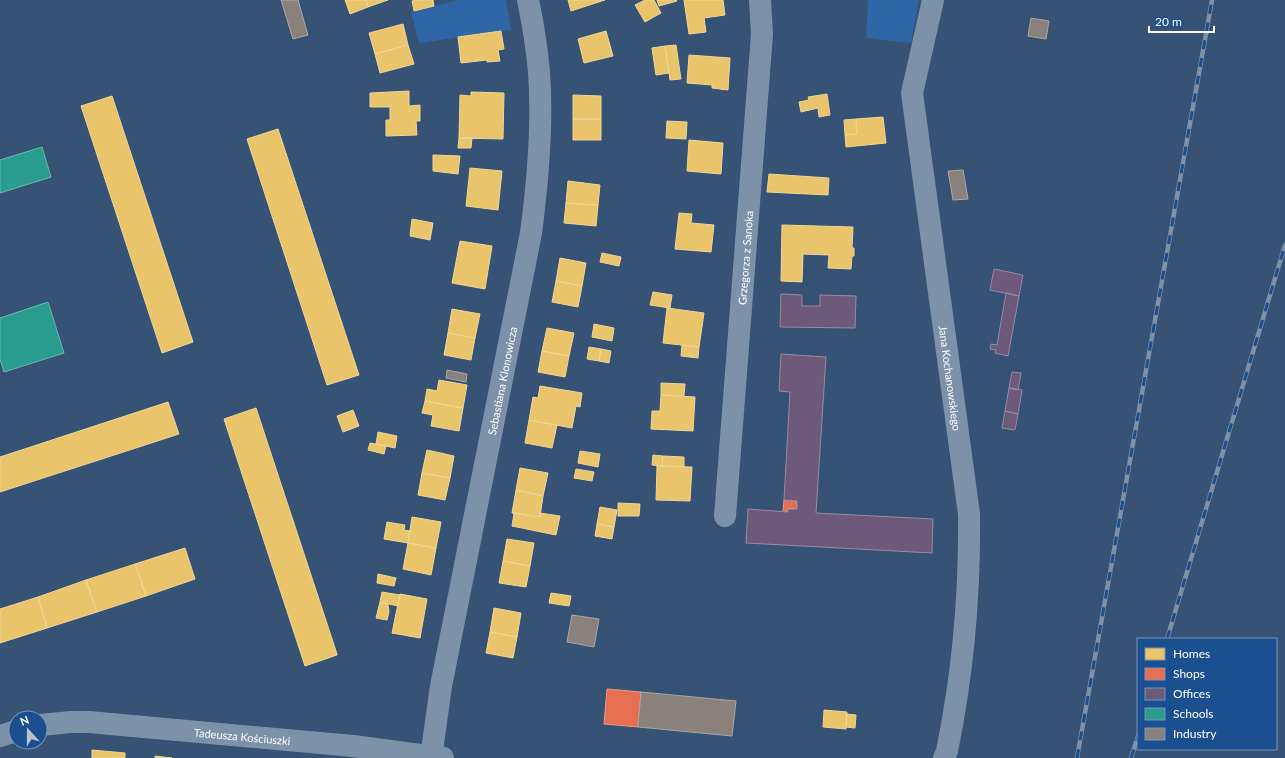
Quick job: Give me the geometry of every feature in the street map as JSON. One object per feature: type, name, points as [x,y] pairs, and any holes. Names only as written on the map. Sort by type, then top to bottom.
[{"type":"street","name":"Sebastiana Klonowicza","points":[[435,757],[441,686],[531,233],[539,156],[539,72],[528,0]]},
{"type":"street","name":"Grzegorza z Sanoka","points":[[724,516],[762,34],[760,0]]},
{"type":"street","name":"Jana Kochanowskiego","points":[[933,0],[912,93],[969,514],[970,562],[966,617],[956,704],[944,758]]},
{"type":"street","name":"Tadeusza Kościuszki","points":[[48,724],[89,722],[353,746],[435,757]]},
{"type":"shaded area","points":[[459,0],[506,0],[511,30],[419,43],[411,12]]},
{"type":"shaded area","points":[[868,0],[919,0],[911,43],[866,38]]},
{"type":"building: Homes","points":[[345,0],[366,0],[368,7],[350,14]]},
{"type":"building: Homes","points":[[366,0],[388,0],[368,7]]},
{"type":"building: Homes","points":[[433,0],[434,6],[414,11],[412,1]]},
{"type":"building: Homes","points":[[568,0],[605,0],[571,11]]},
{"type":"building: Homes","points":[[645,0],[654,0],[661,13],[645,22],[635,5]]},
{"type":"building: Homes","points":[[657,0],[676,0],[677,1],[659,6]]},
{"type":"building: Homes","points":[[684,0],[723,0],[725,15],[704,18],[706,32],[689,34]]},
{"type":"building: Homes","points":[[403,24],[408,45],[375,54],[369,33]]},
{"type":"building: Homes","points":[[501,31],[504,49],[498,50],[500,61],[487,62],[487,60],[461,63],[458,37]]},
{"type":"building: Homes","points":[[606,31],[613,56],[584,63],[578,39]]},
{"type":"building: Homes","points":[[408,45],[414,64],[380,73],[375,54]]},
{"type":"building: Homes","points":[[676,45],[681,79],[670,80],[665,46]]},
{"type":"building: Homes","points":[[665,46],[669,73],[656,75],[652,48]]},
{"type":"building: Homes","points":[[689,55],[730,58],[728,90],[712,88],[712,85],[687,83]]},
{"type":"building: Homes","points":[[409,91],[409,106],[420,105],[420,121],[416,121],[417,135],[386,136],[386,120],[390,120],[390,107],[370,107],[370,93]]},
{"type":"building: Homes","points":[[471,92],[504,93],[503,139],[459,138],[460,95],[471,96]]},
{"type":"building: Homes","points":[[827,94],[830,115],[819,117],[818,108],[801,112],[799,102],[809,100],[808,97]]},
{"type":"building: Homes","points":[[573,95],[601,96],[601,119],[573,119]]},
{"type":"building: Homes","points":[[112,96],[193,342],[162,353],[81,106]]},
{"type":"building: Homes","points":[[883,117],[886,143],[846,147],[845,135],[857,134],[856,119]]},
{"type":"building: Homes","points":[[573,119],[601,119],[601,140],[573,140]]},
{"type":"building: Homes","points":[[856,119],[857,134],[845,135],[844,120]]},
{"type":"building: Homes","points":[[667,121],[687,122],[686,139],[666,138]]},
{"type":"building: Homes","points":[[278,129],[359,375],[327,385],[247,139]]},
{"type":"building: Homes","points":[[459,138],[472,138],[471,148],[458,148]]},
{"type":"building: Homes","points":[[689,140],[723,143],[721,174],[687,171]]},
{"type":"building: Homes","points":[[433,155],[460,156],[458,174],[433,171]]},
{"type":"building: Homes","points":[[470,168],[502,171],[498,210],[466,206]]},
{"type":"building: Homes","points":[[769,174],[829,178],[828,195],[767,192]]},
{"type":"building: Homes","points":[[568,181],[600,185],[598,205],[566,203]]},
{"type":"building: Homes","points":[[566,203],[598,205],[596,226],[564,223]]},
{"type":"building: Homes","points":[[679,213],[692,214],[691,223],[714,225],[711,252],[675,249]]},
{"type":"building: Homes","points":[[412,219],[433,223],[430,240],[410,236]]},
{"type":"building: Homes","points":[[782,225],[853,227],[852,248],[854,248],[854,256],[852,256],[851,269],[828,268],[829,255],[803,254],[802,282],[781,281]]},
{"type":"building: Homes","points":[[460,241],[492,246],[485,289],[452,283]]},
{"type":"building: Homes","points":[[602,253],[621,257],[619,266],[600,262]]},
{"type":"building: Homes","points":[[560,258],[586,263],[582,286],[556,281]]},
{"type":"building: Homes","points":[[556,281],[582,286],[578,307],[552,302]]},
{"type":"building: Homes","points":[[653,292],[672,295],[670,308],[650,305]]},
{"type":"building: Homes","points":[[667,308],[704,313],[699,347],[663,343]]},
{"type":"building: Homes","points":[[452,309],[480,314],[475,338],[448,333]]},
{"type":"building: Homes","points":[[594,324],[614,328],[612,341],[592,337]]},
{"type":"building: Homes","points":[[547,328],[574,333],[569,356],[542,351]]},
{"type":"building: Homes","points":[[448,333],[475,338],[471,360],[444,355]]},
{"type":"building: Homes","points":[[682,345],[699,347],[698,358],[681,356]]},
{"type":"building: Homes","points":[[589,347],[601,349],[599,361],[587,359]]},
{"type":"building: Homes","points":[[601,349],[611,351],[609,363],[599,361]]},
{"type":"building: Homes","points":[[542,351],[569,356],[565,377],[538,372]]},
{"type":"building: Homes","points":[[439,380],[467,385],[463,408],[425,401],[427,389],[437,391]]},
{"type":"building: Homes","points":[[661,383],[685,384],[684,396],[661,395]]},
{"type":"building: Homes","points":[[540,386],[582,393],[580,407],[576,406],[572,428],[529,420],[533,397],[538,398]]},
{"type":"building: Homes","points":[[661,395],[695,397],[693,431],[651,429],[652,411],[660,411]]},
{"type":"building: Homes","points":[[425,401],[463,408],[459,431],[431,426],[433,415],[422,413]]},
{"type":"building: Homes","points":[[168,402],[179,434],[0,492],[0,457]]},
{"type":"building: Homes","points":[[256,408],[337,654],[305,666],[224,419]]},
{"type":"building: Homes","points":[[353,410],[359,426],[343,432],[337,416]]},
{"type":"building: Homes","points":[[529,420],[557,425],[552,448],[525,443]]},
{"type":"building: Homes","points":[[378,432],[397,436],[395,448],[376,444]]},
{"type":"building: Homes","points":[[370,443],[386,446],[384,454],[368,450]]},
{"type":"building: Homes","points":[[427,450],[454,456],[450,478],[422,473]]},
{"type":"building: Homes","points":[[580,451],[600,454],[598,467],[578,463]]},
{"type":"building: Homes","points":[[653,455],[663,456],[662,466],[652,465]]},
{"type":"building: Homes","points":[[663,456],[684,457],[684,467],[662,466]]},
{"type":"building: Homes","points":[[657,466],[692,467],[690,501],[656,500]]},
{"type":"building: Homes","points":[[520,468],[548,473],[543,496],[516,490]]},
{"type":"building: Homes","points":[[576,469],[594,472],[592,481],[574,478]]},
{"type":"building: Homes","points":[[422,473],[450,478],[445,500],[418,495]]},
{"type":"building: Homes","points":[[516,490],[543,496],[540,517],[512,513]]},
{"type":"building: Homes","points":[[618,503],[640,504],[639,516],[618,516]]},
{"type":"building: Homes","points":[[600,507],[617,510],[614,527],[597,524]]},
{"type":"building: Homes","points":[[514,513],[540,517],[540,513],[560,516],[556,535],[512,526]]},
{"type":"building: Homes","points":[[412,517],[441,522],[436,548],[408,543]]},
{"type":"building: Homes","points":[[387,522],[405,525],[404,530],[410,531],[408,543],[384,539]]},
{"type":"building: Homes","points":[[597,524],[614,527],[612,539],[595,536]]},
{"type":"building: Homes","points":[[507,539],[534,543],[530,566],[503,561]]},
{"type":"building: Homes","points":[[408,543],[436,548],[431,575],[403,569]]},
{"type":"building: Homes","points":[[185,548],[195,579],[146,596],[135,564]]},
{"type":"building: Homes","points":[[503,561],[530,566],[526,587],[499,583]]},
{"type":"building: Homes","points":[[135,564],[146,596],[97,612],[86,580]]},
{"type":"building: Homes","points":[[378,574],[396,578],[394,586],[377,583]]},
{"type":"building: Homes","points":[[86,580],[97,612],[47,628],[38,597]]},
{"type":"building: Homes","points":[[382,592],[400,595],[398,606],[380,602]]},
{"type":"building: Homes","points":[[551,593],[571,596],[569,606],[549,603]]},
{"type":"building: Homes","points":[[400,594],[427,599],[420,638],[392,633]]},
{"type":"building: Homes","points":[[38,597],[47,628],[0,643],[0,609]]},
{"type":"building: Homes","points":[[380,602],[388,604],[389,612],[387,620],[376,618]]},
{"type":"building: Homes","points":[[494,608],[521,613],[517,637],[490,632]]},
{"type":"building: Homes","points":[[490,632],[517,637],[513,658],[486,653]]},
{"type":"building: Homes","points":[[824,710],[847,712],[846,729],[823,727]]},
{"type":"building: Homes","points":[[847,714],[856,715],[855,728],[846,727]]},
{"type":"building: Homes","points":[[92,750],[125,753],[125,758],[92,758]]},
{"type":"building: Homes","points":[[155,756],[172,758],[155,758]]},
{"type":"building: Shops","points":[[784,500],[797,501],[797,509],[788,509],[788,512],[783,511]]},
{"type":"building: Shops","points":[[607,689],[641,692],[638,727],[604,724]]},
{"type":"building: Offices","points":[[994,269],[1023,275],[1019,296],[990,290]]},
{"type":"building: Offices","points":[[1006,293],[1019,296],[1008,356],[995,353],[996,350],[990,349],[991,344],[997,345]]},
{"type":"building: Offices","points":[[781,294],[802,295],[802,306],[820,306],[820,295],[856,296],[855,328],[780,327]]},
{"type":"building: Offices","points":[[781,354],[826,357],[816,513],[933,519],[932,553],[746,543],[748,509],[788,512],[788,509],[797,509],[797,501],[784,500],[790,392],[779,391]]},
{"type":"building: Offices","points":[[1012,372],[1021,373],[1018,390],[1009,388]]},
{"type":"building: Offices","points":[[1009,388],[1022,390],[1018,414],[1005,411]]},
{"type":"building: Offices","points":[[1005,411],[1018,414],[1015,430],[1002,428]]},
{"type":"building: Schools","points":[[42,147],[51,177],[0,193],[0,160]]},
{"type":"building: Schools","points":[[48,302],[64,353],[4,372],[0,359],[0,318]]},
{"type":"building: Industry","points":[[281,0],[298,0],[308,35],[293,39]]},
{"type":"building: Industry","points":[[1031,18],[1049,21],[1046,39],[1028,36]]},
{"type":"building: Industry","points":[[963,170],[968,199],[953,200],[948,171]]},
{"type":"building: Industry","points":[[447,370],[467,374],[466,382],[446,378]]},
{"type":"building: Industry","points":[[572,615],[599,619],[594,647],[567,642]]},
{"type":"building: Industry","points":[[641,692],[736,701],[732,736],[638,727]]},
{"type":"railway","points":[[1077,758],[1212,0]]},
{"type":"railway","points":[[1167,638],[1285,245]]},
{"type":"railway","points":[[1131,758],[1137,739]]}]
